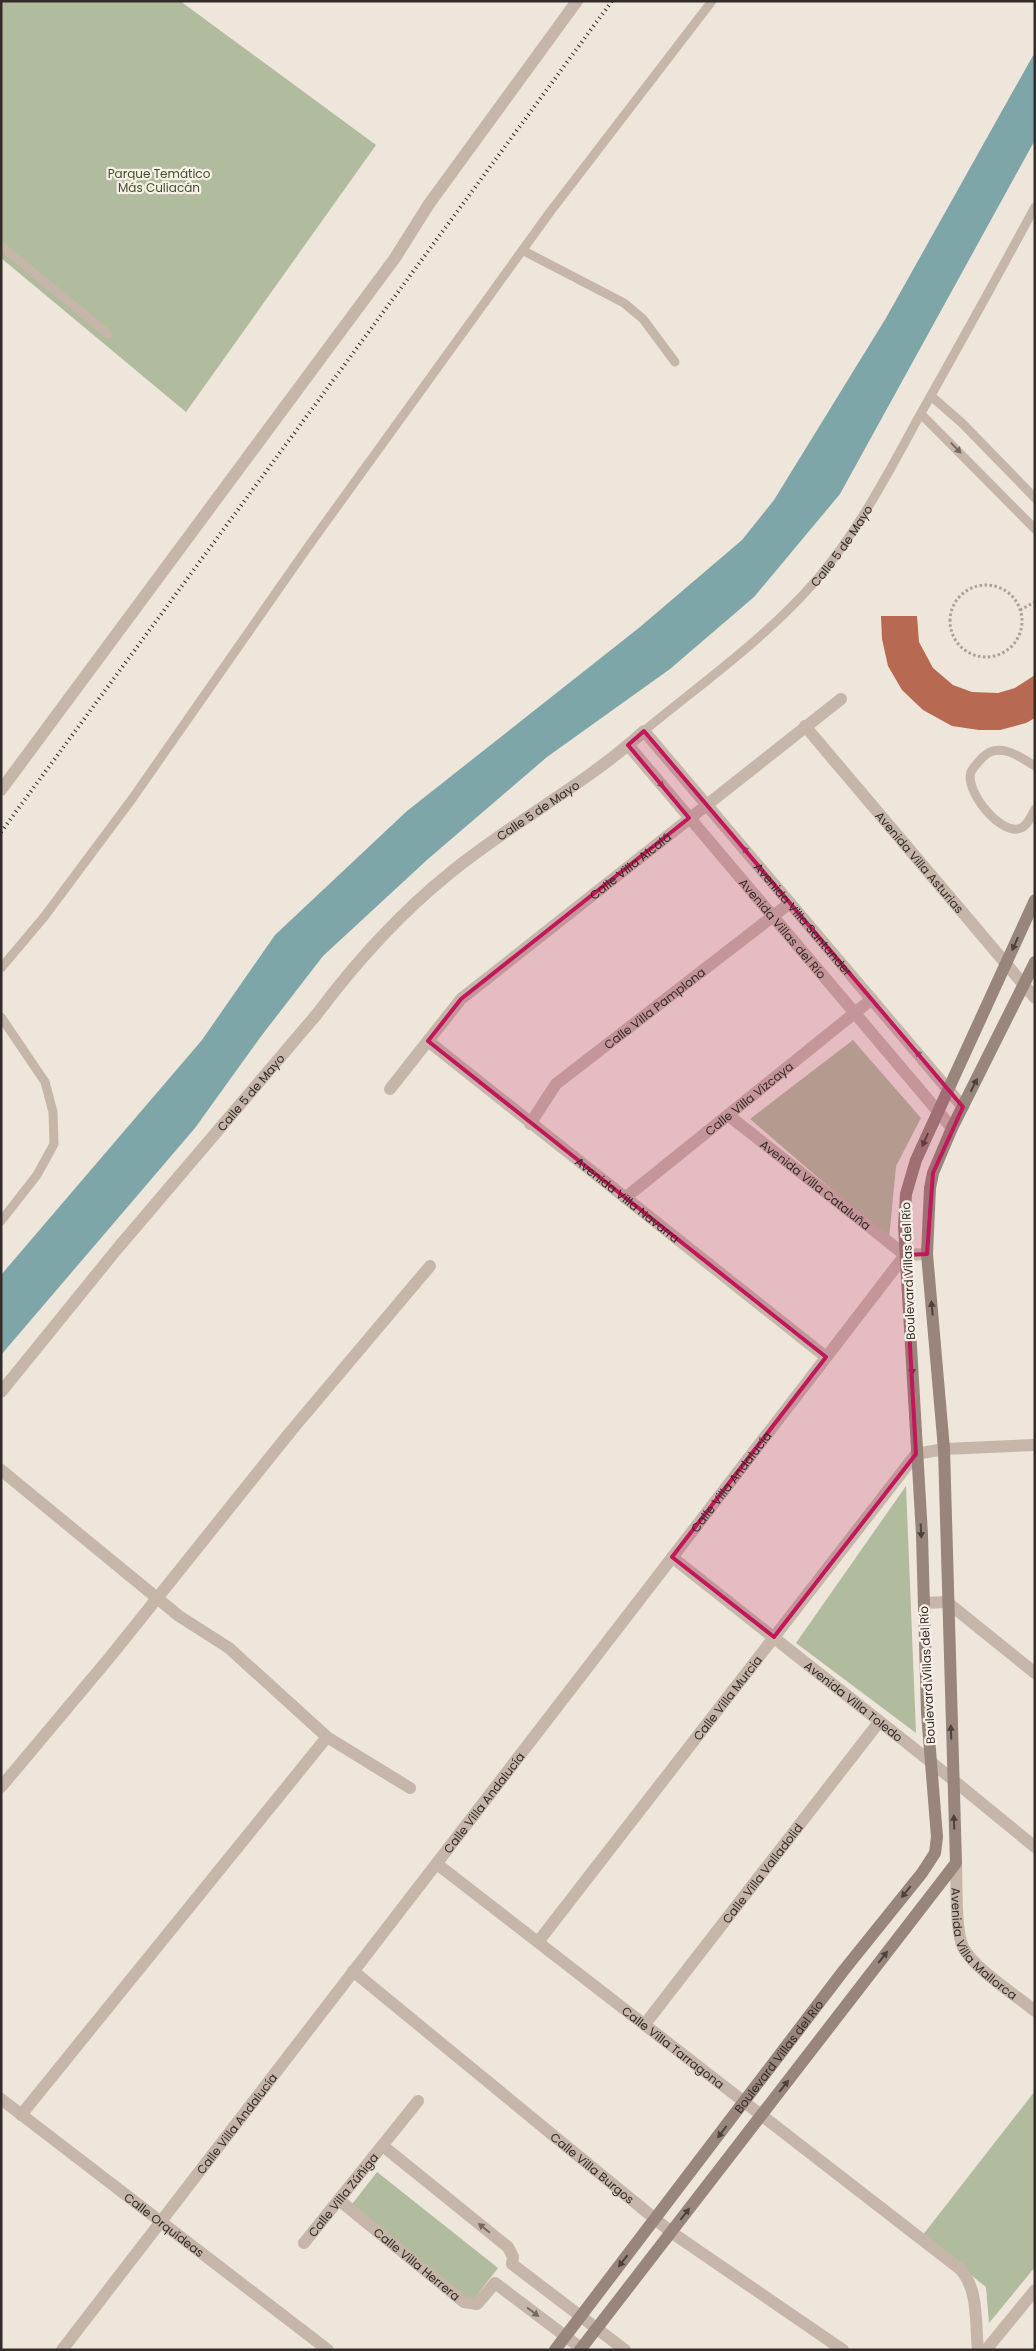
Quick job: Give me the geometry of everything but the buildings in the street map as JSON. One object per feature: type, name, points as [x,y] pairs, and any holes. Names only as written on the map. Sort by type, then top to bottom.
[{"type":"street","points":[[1,790],[384,273],[434,197],[577,1]]},
{"type":"street","name":"Calle Villa Alcalá","points":[[390,1089],[461,999],[841,699]]},
{"type":"street","name":"Avenida Villa Asturias","points":[[805,726],[1035,998]]},
{"type":"street","name":"Calle 5 de Mayo","points":[[1,1392],[117,1249],[317,1014],[346,975],[395,921],[451,872],[628,745],[644,731]]},
{"type":"street","name":"Avenida Villa Santander","points":[[644,731],[963,1107]]},
{"type":"street","name":"Avenida Villas del Río","points":[[628,745],[937,1113],[952,1128]]},
{"type":"street","name":"Calle Villa Pamplona","points":[[530,1124],[556,1084],[790,903]]},
{"type":"street","name":"Boulevard Villas del Río","points":[[555,2350],[935,1853],[936,1837],[927,1713],[924,1603],[905,1255],[906,1194],[916,1160],[1034,904]]},
{"type":"street","name":"Boulevard Villas del Río","points":[[580,2349],[956,1863],[944,1448],[928,1254],[930,1188],[933,1173],[952,1128],[1035,962]]},
{"type":"street","name":"Calle Villa Vizcaya","points":[[625,1198],[872,999]]},
{"type":"street","name":"Avenida Villa Navarra","points":[[428,1041],[530,1124],[826,1357]]},
{"type":"street","name":"Avenida Villa Cataluña","points":[[728,1115],[905,1255]]},
{"type":"street","points":[[905,1255],[928,1254]]},
{"type":"street","name":"Calle Villa Andalucía","points":[[62,2350],[905,1255]]},
{"type":"street","points":[[1,1787],[158,1598],[291,1431],[430,1266]]},
{"type":"street","points":[[916,1454],[944,1448],[1035,1445]]},
{"type":"street","name":"Calle Villa Murcia","points":[[538,1942],[916,1454]]},
{"type":"street","points":[[1,1470],[179,1616],[230,1648],[327,1737],[410,1788]]},
{"type":"street","name":"Avenida Villa Toledo","points":[[672,1557],[1035,1847]]},
{"type":"street","points":[[924,1603],[947,1602],[1035,1673]]},
{"type":"street","name":"Calle Villa Valladolid","points":[[645,2024],[879,1722]]},
{"type":"street","points":[[21,2115],[327,1737]]},
{"type":"street","name":"Avenida Villa Mallorca","points":[[956,1863],[960,1935],[963,1947],[982,1969],[1035,2011]]},
{"type":"street","name":"Calle Villa Tarragona","points":[[437,1864],[937,2250],[967,2276],[973,2293],[978,2350]]},
{"type":"street","name":"Calle Villa Burgos","points":[[353,1972],[655,2220],[843,2350]]},
{"type":"street","name":"Calle Orquídeas","points":[[1,2099],[328,2350]]},
{"type":"street","name":"Calle Villa Zúñiga","points":[[304,2243],[418,2102]]},
{"type":"street","points":[[383,2146],[508,2247],[512,2253],[512,2264],[625,2350]]},
{"type":"street","name":"Calle Villa Herrera","points":[[339,2200],[464,2302],[472,2305],[477,2304],[495,2283],[565,2337]]},
{"type":"street","points":[[986,2350],[1035,2290]]},
{"type":"street","points":[[565,2337],[580,2349]]},
{"type":"lane","points":[[1,968],[44,917],[132,799],[310,544],[524,251],[550,212],[712,1]]},
{"type":"lane","name":"Calle 5 de Mayo","points":[[644,731],[739,653],[791,607],[814,583],[887,476],[1035,207]]},
{"type":"lane","points":[[1,246],[108,334]]},
{"type":"lane","points":[[524,251],[624,303],[643,319],[675,362]]},
{"type":"lane","points":[[931,396],[962,423],[1035,498]]},
{"type":"lane","points":[[921,414],[1035,529]]},
{"type":"lane","points":[[1035,766],[1000,749],[988,752],[971,773],[971,785],[977,798],[1001,825],[1012,829],[1021,828],[1035,809]]},
{"type":"lane","points":[[1,1016],[45,1082],[53,1112],[54,1144],[38,1175],[1,1221]]},
{"type":"path","points":[[991,585],[1001,588],[1010,593],[1020,610],[1022,620],[1016,640],[1009,648],[991,656],[980,656],[966,651],[956,640],[952,631],[951,611],[956,601],[971,588],[991,585]]},
{"type":"path","points":[[1020,610],[1035,602]]},
{"type":"highlighted area","points":[[644,731],[963,1107],[933,1173],[927,1254],[905,1255],[916,1454],[774,1637],[672,1557],[826,1357],[428,1041],[461,999],[689,818],[628,745]]},
{"type":"green space","name":"Parque Temático Más Culiacán","points":[[1,1],[180,1],[376,145],[186,412],[1,258]]},
{"type":"green space","points":[[853,1040],[921,1118],[896,1166],[889,1239],[750,1119]]},
{"type":"green space","points":[[906,1486],[916,1733],[796,1643]]},
{"type":"green space","points":[[1035,2091],[1035,2267],[989,2323],[986,2287],[922,2236]]},
{"type":"green space","points":[[377,2172],[498,2268],[470,2304],[349,2208]]},
{"type":"water","points":[[1035,52],[1035,140],[840,494],[754,597],[670,669],[547,757],[428,859],[323,956],[262,1035],[195,1128],[1,1355],[1,1275],[202,1040],[275,935],[407,811],[640,627],[742,540],[774,500],[886,318]]},
{"type":"railway","points":[[1,832],[612,1]]}]
